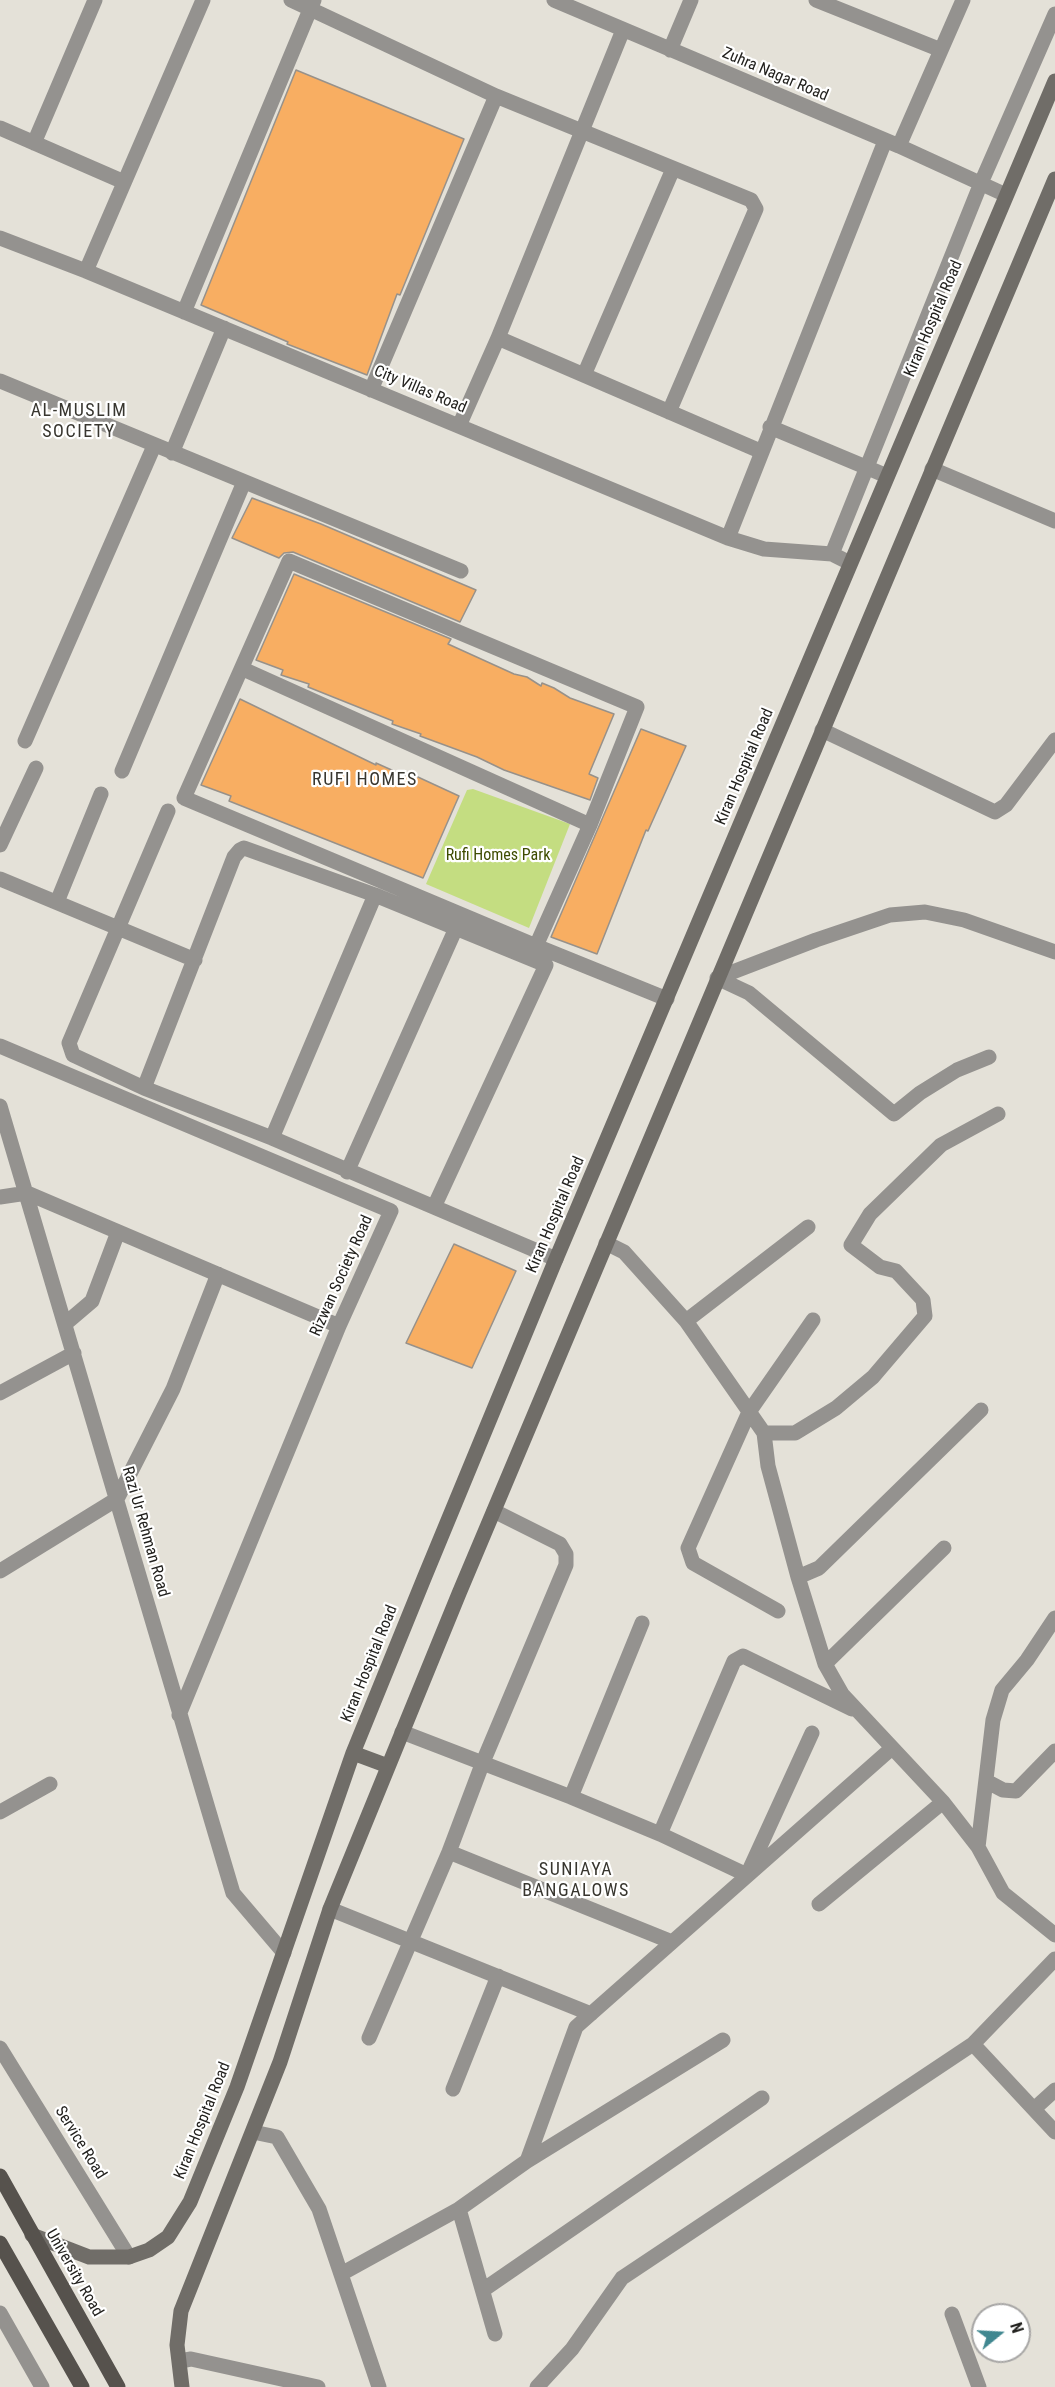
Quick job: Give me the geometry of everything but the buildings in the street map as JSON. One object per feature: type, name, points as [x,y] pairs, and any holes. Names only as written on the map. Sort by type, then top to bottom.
[{"type":"main road","name":"Kiran Hospital Road","points":[[32,2235],[89,2257],[129,2257],[158,2244],[183,2216],[237,2087],[353,1753],[556,1259],[1055,81]]},
{"type":"main road","points":[[182,2387],[177,2332],[181,2311],[280,2062],[330,1909],[717,978],[1055,180]]},
{"type":"main road","points":[[353,1753],[388,1766]]},
{"type":"main road","name":"University Road","points":[[0,2176],[118,2387]]},
{"type":"main road","points":[[0,2243],[82,2387]]},
{"type":"street","points":[[34,143],[95,0]]},
{"type":"street","points":[[86,271],[203,0]]},
{"type":"street","points":[[291,0],[312,4],[496,96],[751,200],[756,209],[669,412]]},
{"type":"street","name":"Zuhra Nagar Road","points":[[554,0],[892,143],[1006,195]]},
{"type":"street","points":[[670,50],[691,0]]},
{"type":"street","points":[[816,0],[846,5],[941,50]]},
{"type":"street","points":[[728,538],[760,451],[892,143],[941,50],[963,0]]},
{"type":"street","points":[[184,312],[312,4]]},
{"type":"street","points":[[850,563],[831,554],[981,183],[1055,14]]},
{"type":"street","points":[[459,426],[498,339],[623,30]]},
{"type":"street","points":[[371,390],[496,96]]},
{"type":"street","points":[[0,128],[124,182]]},
{"type":"street","points":[[584,375],[673,169]]},
{"type":"street","name":"City Villas Road","points":[[0,238],[86,271],[728,538],[764,549],[831,554]]},
{"type":"street","points":[[172,453],[224,328]]},
{"type":"street","points":[[498,339],[760,451]]},
{"type":"street","points":[[0,381],[461,571]]},
{"type":"street","points":[[770,427],[886,476]]},
{"type":"street","points":[[25,741],[154,446]]},
{"type":"street","points":[[932,469],[1055,521]]},
{"type":"street","points":[[122,771],[244,482]]},
{"type":"street","points":[[536,946],[590,825],[637,706],[290,561],[184,798],[536,946],[667,999]]},
{"type":"street","points":[[243,669],[590,825]]},
{"type":"street","points":[[822,730],[994,812],[1006,805],[1055,740]]},
{"type":"street","points":[[0,845],[36,768]]},
{"type":"street","points":[[57,902],[101,794]]},
{"type":"street","points":[[168,811],[69,1043],[73,1055],[144,1088],[272,1138],[346,1172],[556,1259]]},
{"type":"street","points":[[144,1088],[234,857],[244,848],[375,895],[546,965],[434,1207]]},
{"type":"street","points":[[0,879],[195,960]]},
{"type":"street","points":[[272,1138],[375,895]]},
{"type":"street","points":[[717,978],[816,940],[890,915],[925,912],[963,920],[1055,952]]},
{"type":"street","points":[[346,1172],[456,928]]},
{"type":"street","points":[[717,978],[749,993],[894,1114],[920,1093],[957,1070],[989,1057]]},
{"type":"street","name":"Rizwan Society Road","points":[[0,1046],[391,1211],[339,1326],[179,1714]]},
{"type":"street","name":"Razi Ur Rehman Road","points":[[0,1106],[233,1893],[284,1953]]},
{"type":"street","points":[[764,1433],[795,1433],[836,1408],[873,1377],[925,1316],[923,1300],[896,1271],[880,1267],[851,1245],[870,1214],[941,1145],[998,1114]]},
{"type":"street","points":[[0,1197],[27,1193],[339,1326]]},
{"type":"street","points":[[686,1321],[808,1227]]},
{"type":"street","points":[[65,1324],[92,1301],[118,1232]]},
{"type":"street","points":[[606,1243],[624,1252],[686,1321],[764,1433],[768,1466],[798,1577],[825,1664],[842,1694],[943,1802],[978,1847],[1004,1893],[1055,1935]]},
{"type":"street","points":[[0,1571],[117,1500],[173,1389],[218,1274]]},
{"type":"street","points":[[778,1611],[693,1563],[688,1548],[749,1412],[813,1320]]},
{"type":"street","points":[[0,1393],[74,1353]]},
{"type":"street","points":[[798,1577],[819,1568],[981,1410]]},
{"type":"street","points":[[369,2038],[449,1852],[483,1762],[567,1565],[566,1554],[560,1544],[494,1511]]},
{"type":"street","points":[[825,1664],[944,1548]]},
{"type":"street","points":[[978,1847],[993,1720],[1002,1690],[1027,1660],[1055,1618]]},
{"type":"street","points":[[571,1797],[642,1623]]},
{"type":"street","points":[[660,1834],[734,1661],[743,1656],[860,1713]]},
{"type":"street","points":[[402,1732],[571,1797],[660,1834],[747,1875]]},
{"type":"street","points":[[747,1875],[812,1733]]},
{"type":"street","points":[[527,2161],[576,2027],[892,1748]]},
{"type":"street","points":[[986,1781],[1003,1790],[1016,1791],[1055,1750]]},
{"type":"street","points":[[0,1812],[50,1784]]},
{"type":"street","points":[[819,1905],[943,1802]]},
{"type":"street","points":[[449,1852],[672,1942]]},
{"type":"street","points":[[330,1909],[591,2014]]},
{"type":"street","points":[[537,2387],[572,2349],[622,2278],[973,2044],[1055,1959]]},
{"type":"street","points":[[453,2089],[498,1976]]},
{"type":"street","points":[[341,2274],[459,2208],[527,2161],[723,2040]]},
{"type":"street","points":[[973,2044],[1055,2133]]},
{"type":"street","name":"Service Road","points":[[0,2048],[129,2257]]},
{"type":"street","points":[[1034,2109],[1055,2090]]},
{"type":"street","points":[[483,2290],[762,2098]]},
{"type":"street","points":[[253,2132],[277,2137],[320,2208],[379,2387]]},
{"type":"street","points":[[459,2208],[495,2334]]},
{"type":"street","points":[[0,2313],[42,2387]]},
{"type":"street","points":[[952,2314],[979,2387]]},
{"type":"street","points":[[180,2361],[191,2358],[318,2387]]},
{"type":"green space","name":"Rufi Homes Park","points":[[473,789],[570,824],[529,928],[426,884],[467,790]]},
{"type":"district","name":"AL-MUSLIM SOCIETY","points":[[79,421]]},
{"type":"district","name":"RUFI HOMES","points":[[365,780]]},
{"type":"district","name":"SUNIAYA BANGALOWS","points":[[576,1880]]}]
